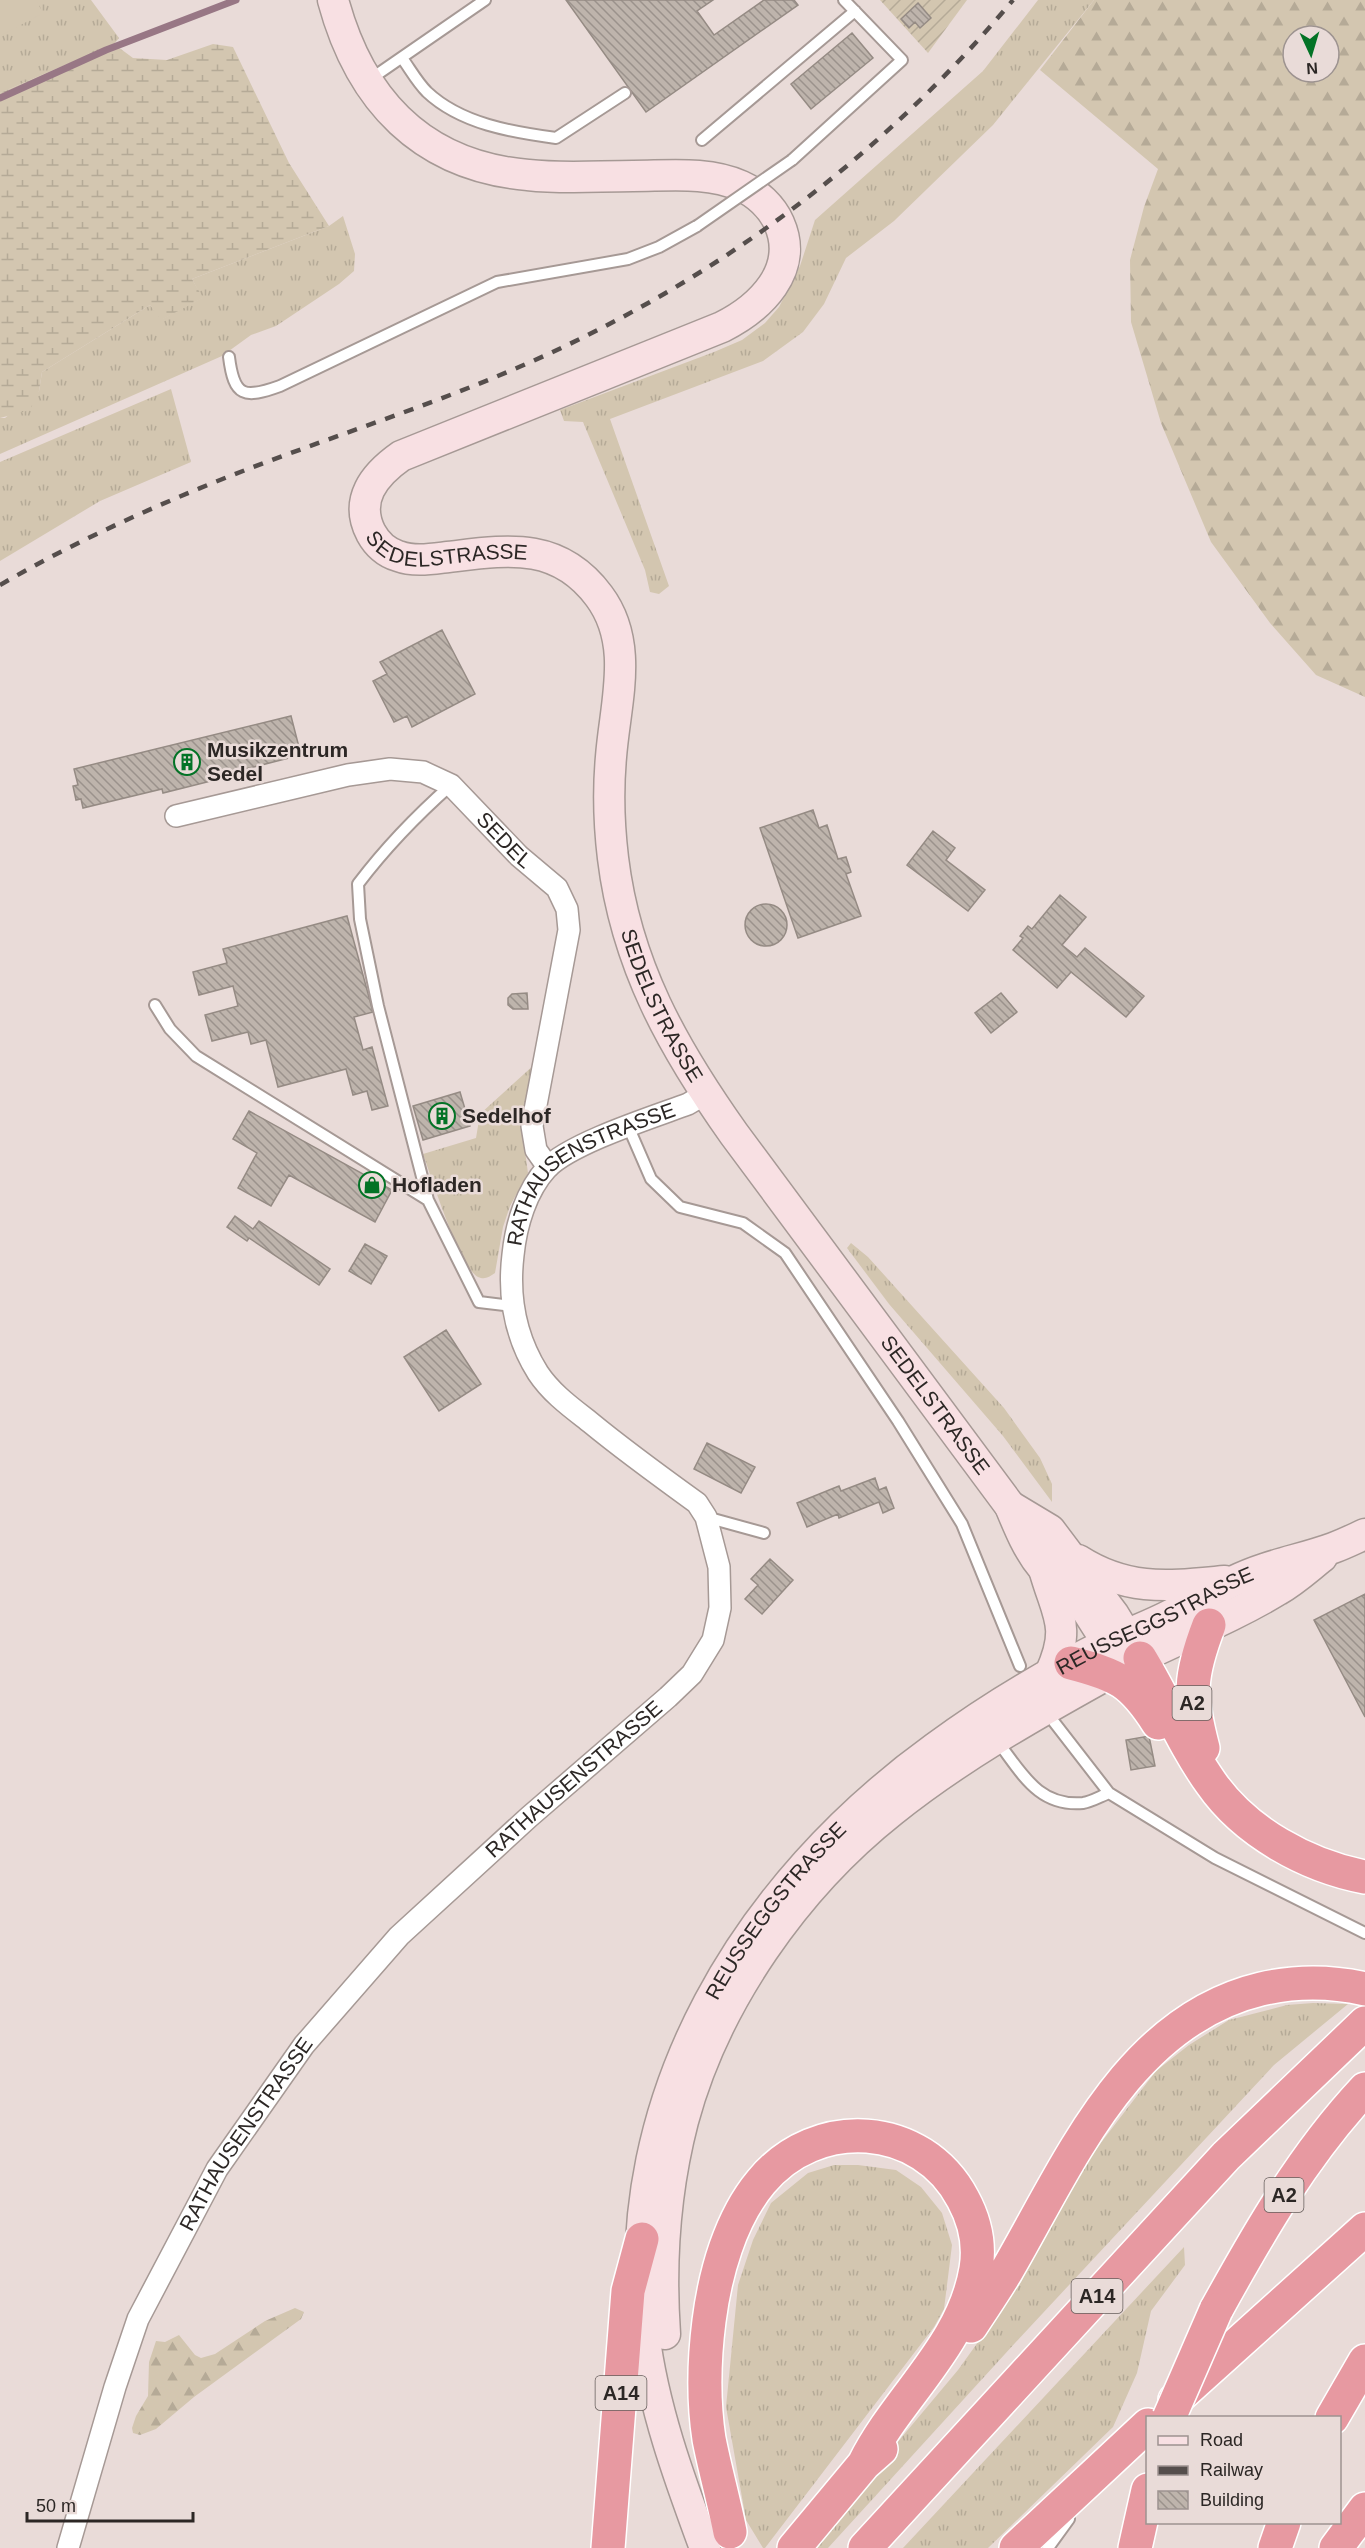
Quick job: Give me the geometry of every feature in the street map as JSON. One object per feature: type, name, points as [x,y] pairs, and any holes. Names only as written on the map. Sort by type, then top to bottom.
[{"type":"highway","name":"A2","points":[[1209,1625],[1197,1658],[1192,1701],[1210,1782]]},
{"type":"highway","name":"A2","points":[[1121,1652],[1210,1782],[1229,1805],[1274,1840],[1299,1855],[1327,1867],[1365,1877]]},
{"type":"highway","points":[[1061,1669],[1121,1652]]},
{"type":"highway","points":[[794,2548],[864,2464],[889,2441],[930,2386],[1005,2272],[1064,2167],[1107,2101],[1152,2050],[1197,2014],[1246,1993],[1293,1984],[1319,1982],[1365,1989]]},
{"type":"highway","name":"A14","points":[[866,2548],[1218,2164],[1365,2023]]},
{"type":"highway","name":"A2","points":[[1170,2416],[1216,2310],[1251,2247],[1322,2141],[1365,2089]]},
{"type":"highway","points":[[724,2543],[705,2392],[709,2319],[721,2265],[742,2210],[760,2182],[778,2165],[817,2141],[856,2135],[876,2136],[898,2142],[934,2162],[949,2177],[968,2208],[975,2228],[977,2246],[972,2287],[965,2310],[933,2364],[877,2438],[864,2464]]},
{"type":"highway","points":[[1158,2416],[1365,2229]]},
{"type":"highway","name":"A14","points":[[608,2548],[628,2291],[642,2239]]},
{"type":"highway","points":[[1333,2416],[1365,2361]]},
{"type":"highway","points":[[1016,2548],[1146,2427]]},
{"type":"highway","points":[[1135,2548],[1146,2497]]},
{"type":"highway","points":[[1336,2548],[1365,2509]]},
{"type":"highway","points":[[1275,2548],[1284,2524]]},
{"type":"main road","name":"SEDELSTRASSE","points":[[333,0],[350,52],[366,82],[384,106],[409,130],[439,150],[487,169],[526,175],[687,176],[727,181],[756,195],[772,210],[782,230],[785,255],[777,280],[763,300],[738,319],[412,450],[388,465],[369,488],[364,502],[366,521],[375,540],[386,551],[398,556],[426,560],[502,550],[530,552],[560,563],[576,573],[589,584],[607,608],[618,637],[621,658],[609,773],[610,832],[616,882],[633,950],[655,1007],[705,1094],[1010,1506],[1050,1530],[1056,1562],[1114,1615],[1121,1652]]},
{"type":"main road","name":"REUSSEGGSTRASSE","points":[[724,2543],[679,2414],[665,2340],[662,2271],[664,2232],[683,2120],[705,2059],[737,1993],[778,1929],[812,1888],[890,1812],[944,1772],[1121,1652],[1234,1581],[1271,1565],[1334,1548],[1365,1534]]},
{"type":"main road","name":"REUSSEGGSTRASSE","points":[[1121,1652],[1209,1625],[1280,1590],[1334,1548]]},
{"type":"main road","points":[[1061,1669],[1063,1629],[1056,1562],[1136,1584],[1164,1587],[1234,1581]]},
{"type":"main road","name":"REUSSEGGSTRASSE","points":[[724,2543],[679,2478],[655,2394],[643,2316],[642,2239],[654,2154],[684,2055],[724,1973],[748,1935],[798,1870],[831,1835],[883,1788],[963,1728],[1061,1669]]},
{"type":"street","name":"SEDEL","points":[[176,816],[348,775],[390,769],[423,772],[451,785],[519,856],[557,888],[567,909],[569,930],[532,1126],[536,1150],[548,1167]]},
{"type":"street","name":"RATHAUSENSTRASSE","points":[[68,2548],[115,2387],[138,2319],[217,2169],[304,2045],[399,1936],[529,1816],[692,1674],[713,1640],[720,1608],[719,1567],[706,1517],[697,1503],[559,1397],[539,1374],[524,1345],[512,1306],[511,1275],[515,1235],[529,1194],[548,1167],[574,1149],[688,1104],[705,1094]]},
{"type":"lane","points":[[366,82],[485,0]]},
{"type":"lane","points":[[229,357],[231,378],[238,390],[244,394],[258,394],[280,386],[497,282],[628,259],[659,247],[697,226],[792,160],[902,60],[844,0]]},
{"type":"lane","points":[[702,140],[855,11]]},
{"type":"lane","points":[[402,58],[426,91],[448,108],[488,125],[522,134],[556,138],[626,93]]},
{"type":"lane","points":[[451,785],[396,837],[358,884],[360,919],[378,1006],[428,1200],[479,1302],[512,1306]]},
{"type":"lane","points":[[155,1005],[170,1029],[196,1056],[428,1200]]},
{"type":"lane","points":[[628,1126],[651,1179],[680,1207],[743,1223],[785,1253],[898,1421],[963,1524],[1020,1666]]},
{"type":"lane","points":[[706,1517],[764,1533]]},
{"type":"lane","points":[[1054,1722],[1109,1793],[1215,1858],[1365,1933]]},
{"type":"lane","points":[[995,1739],[1031,1786],[1049,1798],[1085,1803],[1109,1793]]},
{"type":"lane","points":[[1048,2548],[1119,2451]]},
{"type":"green space","points":[[0,0],[91,0],[119,38],[114,44],[0,93]]},
{"type":"green space","points":[[0,0],[36,0],[43,13],[0,36]]},
{"type":"green space","points":[[880,0],[967,0],[928,53]]},
{"type":"green space","points":[[1038,0],[1094,0],[993,125],[894,221],[846,258],[824,304],[803,332],[763,361],[610,419],[669,586],[659,594],[650,592],[645,570],[583,422],[564,421],[560,410],[714,352],[742,340],[765,323],[779,307],[800,266],[815,220],[983,71]]},
{"type":"green space","points":[[1094,0],[1365,0],[1365,697],[1316,675],[1270,623],[1211,542],[1161,423],[1131,322],[1130,260],[1144,207],[1158,169],[1040,70]]},
{"type":"green space","points":[[114,44],[133,58],[167,60],[213,44],[233,47],[289,163],[329,226],[192,279],[203,298],[161,320],[150,305],[42,372],[39,391],[30,410],[0,418],[0,93]]},
{"type":"green space","points":[[343,216],[355,254],[354,271],[339,284],[276,326],[251,335],[222,356],[0,454],[0,418],[5,418],[39,391],[42,372],[150,305],[162,319],[202,298],[192,279],[329,226]]},
{"type":"green space","points":[[171,389],[191,462],[100,501],[0,561],[0,462]]},
{"type":"green space","points":[[535,1064],[524,1144],[528,1173],[510,1206],[503,1227],[495,1273],[487,1278],[480,1278],[471,1270],[455,1240],[423,1154],[476,1138],[480,1114]]},
{"type":"green space","points":[[851,1243],[868,1257],[1004,1408],[1040,1458],[1052,1484],[1052,1502],[1003,1436],[889,1304],[847,1248]]},
{"type":"green space","points":[[1348,2004],[1274,2065],[828,2548],[809,2548],[958,2370],[986,2331],[1080,2170],[1156,2071],[1189,2045],[1229,2020],[1287,2005]]},
{"type":"green space","points":[[834,2165],[858,2165],[896,2170],[921,2187],[942,2213],[952,2245],[944,2309],[934,2327],[763,2548],[746,2520],[726,2407],[738,2285],[753,2240],[771,2203],[808,2173]]},
{"type":"green space","points":[[1184,2247],[1185,2265],[1151,2311],[1137,2373],[1113,2427],[988,2548],[903,2548]]},
{"type":"green space","points":[[295,2308],[304,2312],[301,2319],[194,2397],[156,2429],[140,2435],[133,2433],[132,2428],[136,2416],[148,2396],[149,2362],[156,2341],[165,2342],[179,2335],[195,2355],[201,2358],[215,2354],[265,2321]]},
{"type":"building","points":[[566,0],[713,0],[697,11],[714,35],[764,0],[794,0],[798,5],[646,112]]},
{"type":"building","points":[[918,3],[931,18],[920,28],[915,22],[909,28],[901,19]]},
{"type":"building","points":[[852,33],[873,58],[811,109],[791,84]]},
{"type":"building","points":[[442,630],[475,694],[412,727],[407,716],[394,722],[373,681],[387,674],[380,662]]},
{"type":"building","name":"Musikzentrum Sedel","points":[[291,716],[301,755],[163,793],[162,789],[83,808],[81,799],[76,800],[73,786],[78,785],[74,769]]},
{"type":"building","points":[[813,810],[819,828],[827,825],[838,859],[846,857],[851,872],[846,874],[861,916],[798,938],[760,828]]},
{"type":"building","points":[[933,831],[955,848],[946,860],[985,890],[968,911],[907,865]]},
{"type":"building","points":[[1060,895],[1086,917],[1062,945],[1077,957],[1085,948],[1144,996],[1126,1017],[1071,972],[1057,988],[1013,950],[1023,938],[1020,936],[1028,926],[1032,929]]},
{"type":"building","points":[[766,904],[774,905],[781,910],[786,917],[786,933],[781,940],[774,945],[766,946],[758,945],[751,940],[746,933],[745,925],[746,917],[751,910],[758,905]]},
{"type":"building","points":[[347,916],[373,1012],[354,1017],[363,1050],[372,1047],[388,1106],[372,1110],[367,1091],[353,1095],[346,1069],[278,1087],[266,1040],[251,1044],[248,1032],[212,1041],[205,1015],[238,1006],[233,986],[199,995],[193,972],[227,963],[223,949]]},
{"type":"building","points":[[527,993],[528,1009],[513,1009],[508,1005],[508,998],[512,994]]},
{"type":"building","points":[[1001,993],[1017,1012],[991,1033],[975,1013]]},
{"type":"building","name":"Sedelhof","points":[[460,1092],[470,1126],[423,1140],[413,1106]]},
{"type":"building","points":[[249,1111],[392,1190],[375,1222],[289,1175],[271,1206],[238,1188],[257,1153],[233,1139]]},
{"type":"building","points":[[235,1216],[253,1229],[259,1221],[330,1269],[319,1285],[249,1238],[247,1241],[227,1227]]},
{"type":"building","points":[[365,1244],[387,1256],[371,1284],[349,1271]]},
{"type":"building","points":[[446,1330],[481,1384],[439,1411],[404,1357]]},
{"type":"building","points":[[707,1443],[755,1467],[741,1493],[694,1469]]},
{"type":"building","points":[[875,1478],[879,1490],[886,1487],[894,1508],[883,1513],[879,1502],[839,1518],[838,1514],[807,1527],[797,1503],[839,1486],[841,1491]]},
{"type":"building","points":[[770,1559],[793,1580],[762,1614],[745,1599],[758,1585],[751,1579]]},
{"type":"building","points":[[1365,1594],[1365,1717],[1314,1620]]},
{"type":"building","points":[[1149,1736],[1155,1766],[1131,1770],[1126,1740]]},
{"type":"waterway","points":[[0,98],[106,50],[236,0]]},
{"type":"railway","points":[[0,585],[73,546],[198,489],[526,364],[596,331],[663,294],[728,254],[791,210],[851,163],[908,112],[962,58],[1013,0]]},
{"type":"place","name":"Musikzentrum Sedel","points":[[187,762]]},
{"type":"place","name":"Sedelhof","points":[[442,1116]]},
{"type":"place","name":"Hofladen","points":[[372,1185]]}]
